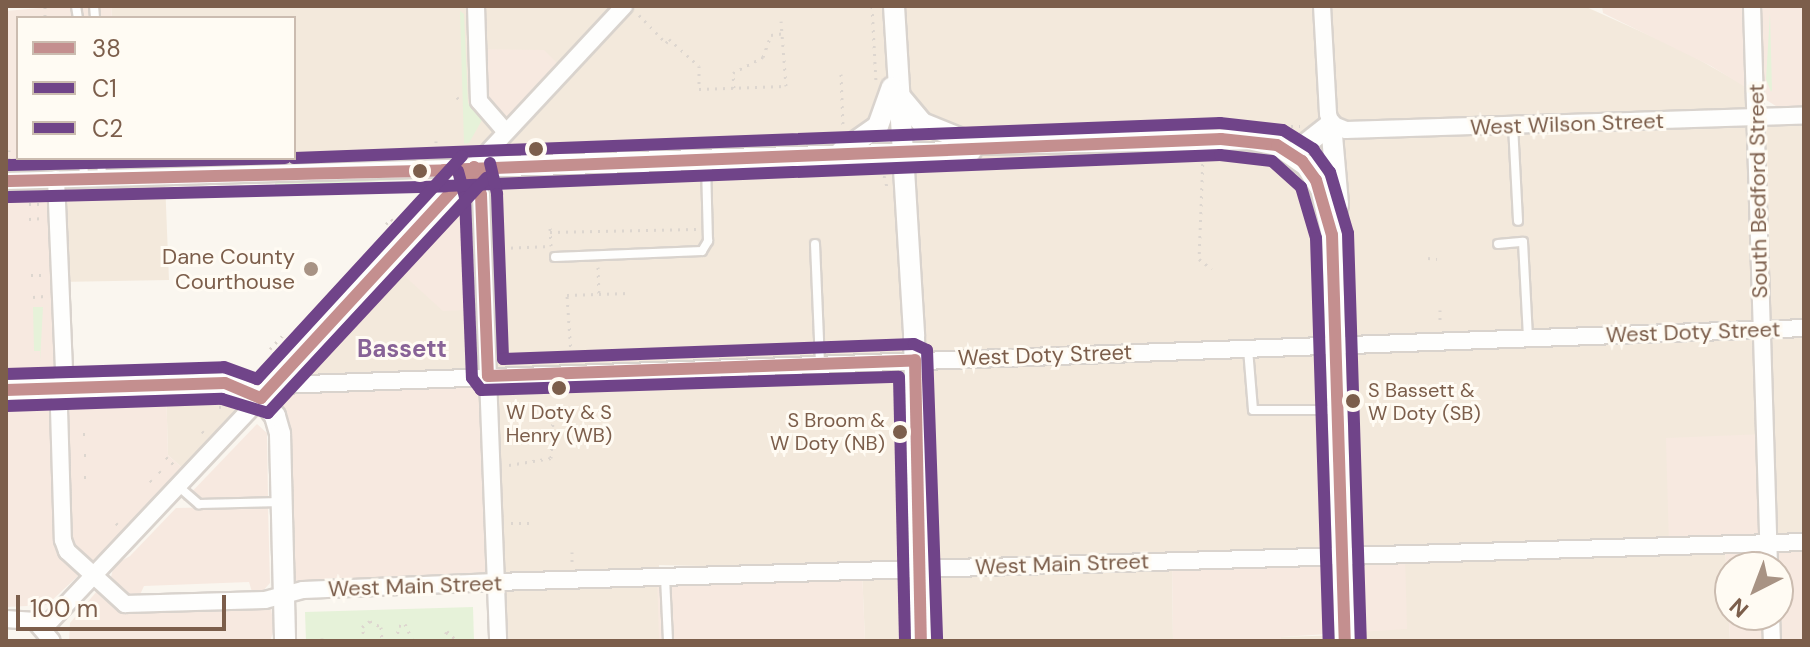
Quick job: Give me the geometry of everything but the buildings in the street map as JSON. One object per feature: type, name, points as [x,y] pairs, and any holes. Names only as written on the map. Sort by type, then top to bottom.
[{"type":"street","points":[[476,6],[479,101],[506,132]]},
{"type":"street","points":[[894,6],[915,360],[921,641]]},
{"type":"street","points":[[1322,6],[1338,204],[1332,235],[1345,641]]},
{"type":"street","name":"South Bedford Street","points":[[1752,6],[1768,551]]},
{"type":"street","points":[[6,619],[35,621],[48,635],[171,481],[261,398],[506,132],[632,10]]},
{"type":"street","points":[[837,154],[866,139],[882,120],[896,68]]},
{"type":"street","points":[[897,93],[935,131],[991,147]]},
{"type":"street","name":"West Wilson Street","points":[[1331,124],[1346,130],[1804,116]]},
{"type":"street","points":[[1293,154],[1331,124]]},
{"type":"street","points":[[6,181],[706,160],[1248,139],[1293,154],[1316,180],[1332,235]]},
{"type":"street","points":[[474,167],[481,195],[498,641]]},
{"type":"street","name":"West Main Street","points":[[56,179],[63,540],[93,576],[129,605],[265,600],[284,594],[496,582],[1804,542]]},
{"type":"street","name":"West Doty Street","points":[[261,398],[280,385],[1804,328]]},
{"type":"street","points":[[6,390],[225,383],[261,398],[279,428],[285,641]]},
{"type":"lane","points":[[1513,125],[1518,221]]},
{"type":"lane","points":[[83,160],[84,179]]},
{"type":"lane","points":[[101,160],[102,178]]},
{"type":"lane","points":[[555,257],[702,251],[708,228],[706,160]]},
{"type":"lane","points":[[1498,244],[1523,242],[1528,338]]},
{"type":"lane","points":[[815,244],[820,363]]},
{"type":"lane","points":[[1248,348],[1253,410],[1336,410]]},
{"type":"lane","points":[[171,481],[199,504],[282,502]]},
{"type":"lane","points":[[665,577],[668,641]]},
{"type":"path","points":[[872,6],[876,87]]},
{"type":"path","points":[[632,10],[666,43],[669,39],[699,66],[699,89],[786,86],[785,33],[781,21]]},
{"type":"path","points":[[734,88],[733,73],[763,57],[771,35],[785,33]]},
{"type":"path","points":[[841,74],[843,125]]},
{"type":"path","points":[[457,97],[461,103]]},
{"type":"path","points":[[9,150],[9,160]]},
{"type":"path","points":[[1203,156],[1199,259],[1212,269]]},
{"type":"path","points":[[882,166],[882,180]]},
{"type":"path","points":[[386,186],[387,193]]},
{"type":"path","points":[[29,204],[43,204]]},
{"type":"path","points":[[29,219],[44,218]]},
{"type":"path","points":[[386,224],[391,219],[397,225]]},
{"type":"path","points":[[503,248],[551,246],[550,229],[708,228]]},
{"type":"path","points":[[597,255],[599,294]]},
{"type":"path","points":[[1428,258],[1437,259]]},
{"type":"path","points":[[31,275],[45,275]]},
{"type":"path","points":[[571,354],[567,295],[629,293]]},
{"type":"path","points":[[33,297],[45,296]]},
{"type":"path","points":[[1440,310],[1440,323]]},
{"type":"path","points":[[274,354],[270,349],[284,334]]},
{"type":"path","points":[[219,407],[226,406]]},
{"type":"path","points":[[509,465],[551,458],[553,422]]},
{"type":"path","points":[[166,457],[174,465]]},
{"type":"path","points":[[159,471],[171,481]]},
{"type":"path","points":[[150,480],[155,485]]},
{"type":"path","points":[[511,523],[530,523]]},
{"type":"path","points":[[572,552],[572,562]]},
{"type":"path","points":[[365,641],[362,627],[370,621],[381,627],[382,641]]},
{"type":"path","points":[[396,641],[405,624],[413,641]]},
{"type":"path","points":[[442,641],[447,631],[457,641]]},
{"type":"shaded area","points":[[111,6],[1584,6],[1682,50],[1756,92],[1756,117],[1804,116],[1804,542],[1725,544],[1725,551],[1714,551],[1714,631],[1729,631],[1730,641],[1281,641],[1280,637],[1344,635],[1172,562],[1173,641],[865,641],[862,570],[659,565],[659,641],[498,641],[488,376],[280,385],[189,474],[168,455],[166,385],[261,398],[474,168],[165,181],[169,280],[59,282],[56,179],[117,179],[117,160],[296,160],[296,16],[112,16]],"holes":[[[889,102],[902,152],[840,153]]]},
{"type":"shaded area","points":[[111,6],[112,16],[16,16],[16,160],[117,160],[117,179],[56,179],[61,388],[166,385],[168,455],[189,474],[93,576],[67,551],[61,389],[6,390],[6,11]]},
{"type":"shaded area","points":[[1602,6],[1804,6],[1804,116],[1792,116],[1711,66],[1603,13]]},
{"type":"shaded area","points":[[477,49],[544,50],[564,70],[506,132],[485,111]]},
{"type":"shaded area","points":[[474,167],[486,309],[443,311],[387,260]]},
{"type":"shaded area","points":[[488,376],[496,582],[284,594],[280,434],[261,398],[280,385]]},
{"type":"shaded area","points":[[45,403],[52,409],[57,550],[80,574],[47,605],[6,607],[6,404]]},
{"type":"shaded area","points":[[257,424],[267,433],[268,499],[183,501]]},
{"type":"shaded area","points":[[1765,434],[1768,543],[1804,542],[1804,641],[1730,641],[1729,631],[1794,631],[1794,551],[1725,551],[1725,545],[1669,546],[1666,438]]},
{"type":"shaded area","points":[[268,506],[270,583],[261,593],[252,592],[249,582],[144,586],[138,599],[131,598],[110,581],[114,565],[130,556],[176,508]]},
{"type":"shaded area","points":[[1405,554],[1407,629],[1281,637],[1281,641],[1173,641],[1172,561]]},
{"type":"shaded area","points":[[862,570],[865,641],[659,641],[657,577]]},
{"type":"shaded area","points":[[97,591],[117,607],[271,607],[274,630],[270,641],[69,641],[70,623]]},
{"type":"green space","points":[[460,11],[464,14],[468,103],[482,120],[469,143],[464,144]]},
{"type":"green space","points":[[1770,13],[1772,90],[1771,92],[1766,79]]},
{"type":"green space","points":[[457,147],[456,153],[407,156],[404,149]]},
{"type":"green space","points":[[418,179],[275,187],[275,183]]},
{"type":"green space","points":[[33,307],[43,307],[40,362],[40,351],[34,351]]},
{"type":"green space","points":[[473,607],[474,641],[306,641],[305,612]]},
{"type":"transit line","name":"C2","points":[[296,158],[1220,123],[1283,130],[1313,149],[1330,172],[1348,233],[1361,640]]},
{"type":"transit line","name":"38","points":[[6,181],[444,170],[1221,139],[1277,145],[1302,161],[1316,180],[1332,235],[1345,641]]},
{"type":"transit line","name":"C1","points":[[6,197],[445,186],[1220,155],[1272,161],[1301,187],[1316,238],[1329,641]]},
{"type":"transit line","name":"C2","points":[[6,374],[224,367],[257,379],[462,156]]},
{"type":"transit line","name":"C2","points":[[6,165],[205,160]]},
{"type":"transit line","name":"C2","points":[[490,163],[497,194],[503,359],[914,344],[927,350],[937,641]]},
{"type":"transit line","name":"38","points":[[474,167],[481,195],[488,376],[915,360],[921,641]]},
{"type":"transit line","name":"38","points":[[6,390],[225,383],[261,398],[474,167]]},
{"type":"transit line","name":"C1","points":[[458,171],[465,197],[472,378],[481,390],[899,377],[905,641]]},
{"type":"transit line","name":"C1","points":[[7,406],[222,399],[268,413],[486,178]]},
{"type":"place","name":"Dane County Courthouse","points":[[311,269]]},
{"type":"place","name":"W Doty & S Henry (WB)","points":[[559,388]]},
{"type":"place","name":"S Bassett & W Doty (SB)","points":[[1353,401]]},
{"type":"place","name":"S Broom & W Doty (NB)","points":[[900,432]]},
{"type":"district","name":"Bassett","points":[[402,349]]}]
